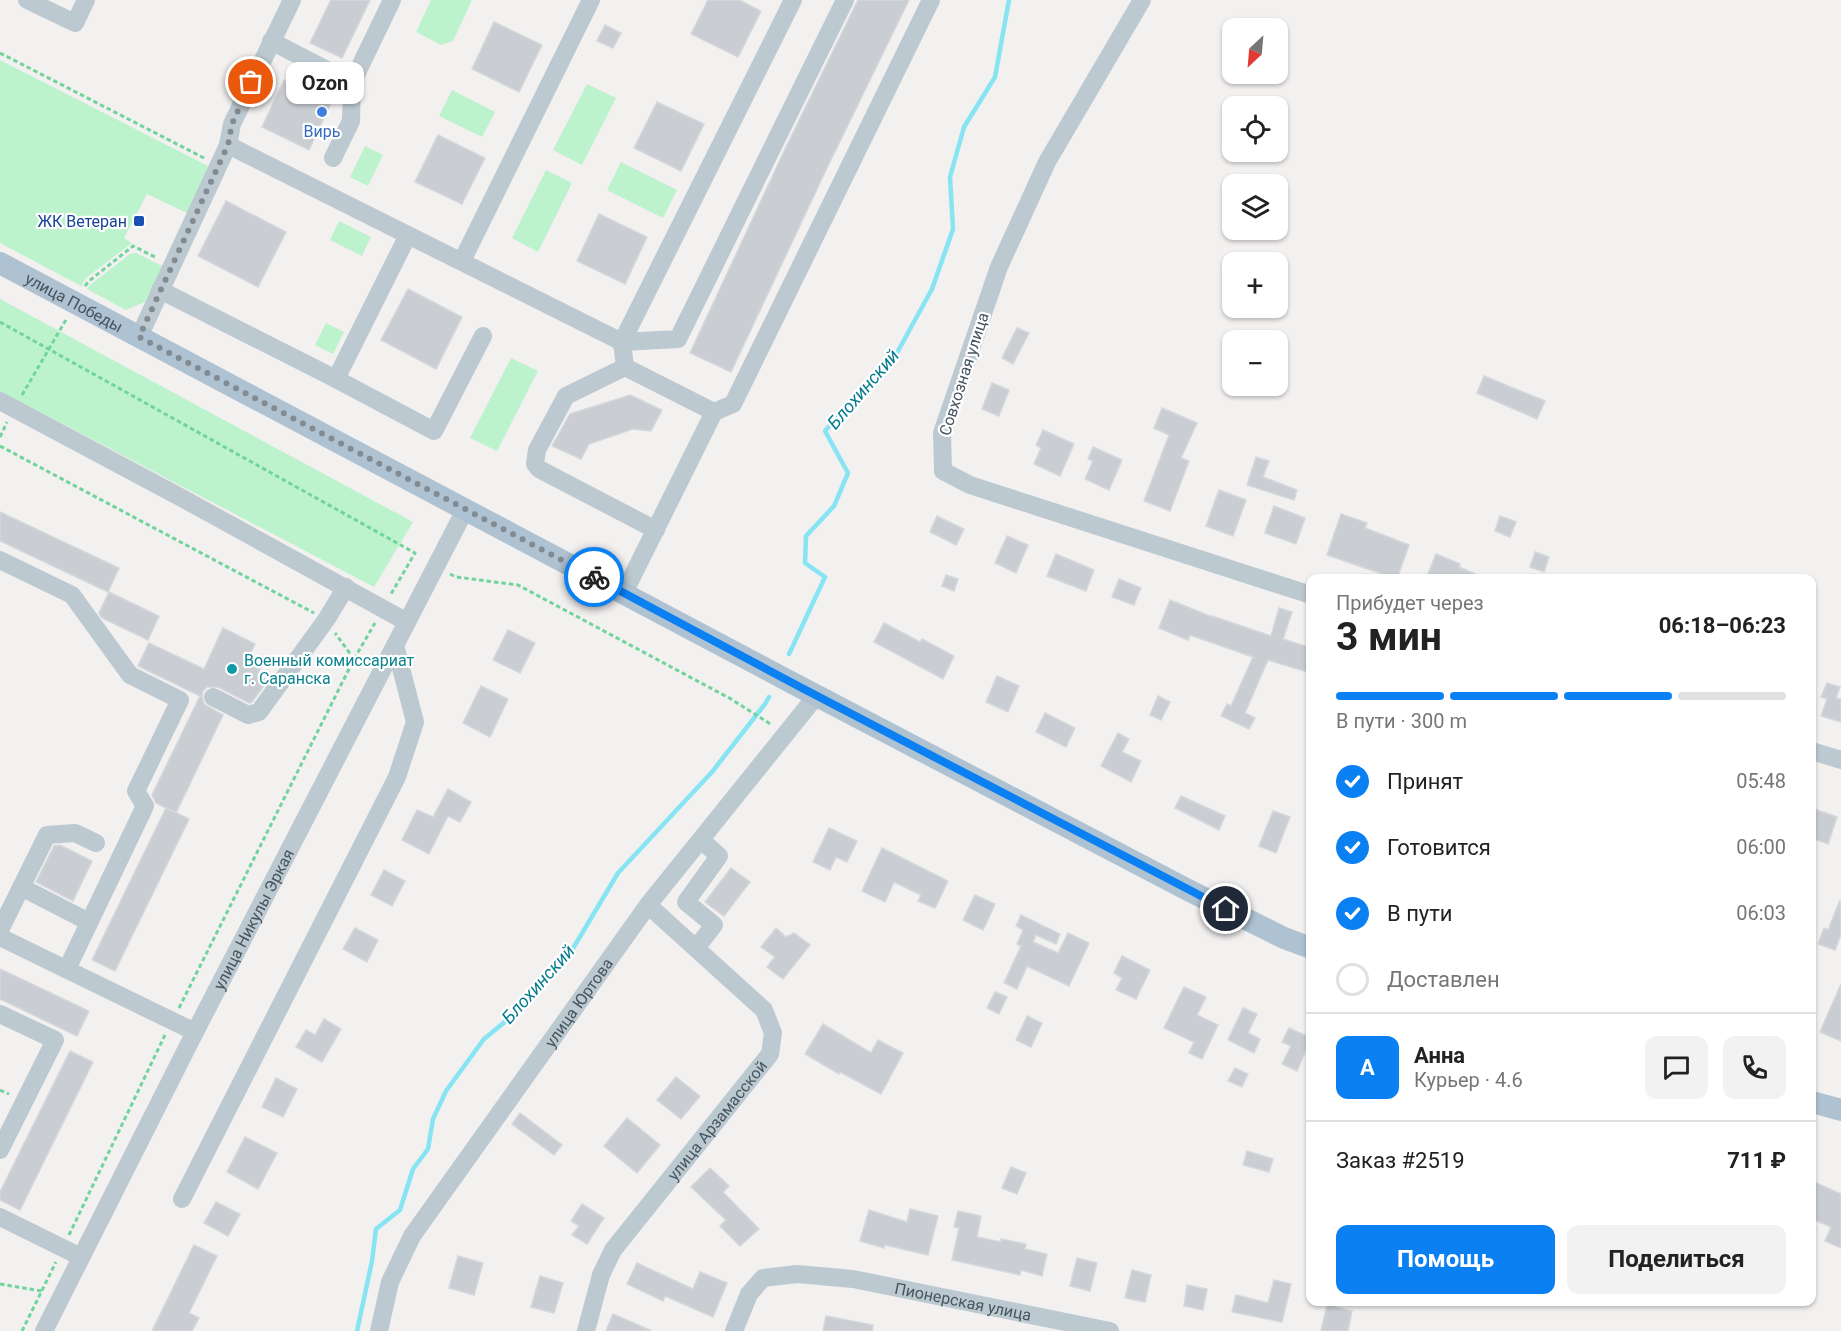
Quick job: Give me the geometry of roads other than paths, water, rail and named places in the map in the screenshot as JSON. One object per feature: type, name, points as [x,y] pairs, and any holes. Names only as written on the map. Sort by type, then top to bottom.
[{"type":"main road","name":"улица Победы","points":[[0,263],[1188,890],[1284,938],[1306,946]]},
{"type":"main road","points":[[1816,1103],[1841,1110]]},
{"type":"street","points":[[27,0],[75,23],[86,0]]},
{"type":"street","points":[[139,337],[219,166],[228,145],[232,124],[292,0]]},
{"type":"street","points":[[333,158],[351,121],[352,83],[392,0]]},
{"type":"street","points":[[462,261],[591,0]]},
{"type":"street","points":[[625,367],[622,342],[793,0]]},
{"type":"street","points":[[228,145],[622,342],[678,339],[845,0]]},
{"type":"street","points":[[624,593],[714,412],[733,404],[931,0]]},
{"type":"street","name":"Совхозная улица","points":[[1142,0],[1047,162],[999,267],[942,433],[943,471],[970,485],[1306,593]]},
{"type":"street","points":[[271,42],[352,83]]},
{"type":"street","points":[[336,379],[408,235]]},
{"type":"street","points":[[160,290],[434,431],[483,336]]},
{"type":"street","points":[[625,367],[714,412]]},
{"type":"street","points":[[625,367],[566,396],[537,450],[535,464],[539,469],[656,530]]},
{"type":"street","points":[[7,405],[346,587],[406,622]]},
{"type":"street","name":"улица Никулы Эркая","points":[[44,1331],[195,1032],[466,508]]},
{"type":"street","points":[[0,560],[72,595],[130,675],[180,700],[136,791],[145,807],[67,969]]},
{"type":"street","points":[[213,697],[248,715],[259,712],[326,620],[346,587]]},
{"type":"street","points":[[182,1199],[397,777],[415,722],[395,645]]},
{"type":"street","name":"улица Юртова","points":[[379,1331],[390,1282],[412,1236],[648,904],[817,695]]},
{"type":"street","points":[[1816,752],[1841,760]]},
{"type":"street","points":[[0,930],[47,835],[75,833],[96,843]]},
{"type":"street","points":[[696,948],[714,925],[686,902],[719,856],[701,840]]},
{"type":"street","points":[[21,887],[89,922]]},
{"type":"street","name":"улица Арзамасской","points":[[586,1331],[601,1275],[614,1250],[770,1054],[773,1034],[764,1010],[648,904]]},
{"type":"street","points":[[0,937],[195,1032]]},
{"type":"street","points":[[0,1014],[55,1040],[0,1150]]},
{"type":"street","points":[[0,1217],[81,1257]]},
{"type":"street","name":"Пионерская улица","points":[[734,1331],[749,1294],[763,1278],[797,1274],[853,1279],[1110,1331]]},
{"type":"waterway","name":"Блохинский","points":[[789,654],[825,577],[805,563],[806,536],[834,506],[848,473],[825,431],[898,351],[932,289],[953,229],[950,177],[964,127],[995,77],[1009,0]]},
{"type":"waterway","name":"Блохинский","points":[[357,1331],[372,1261],[376,1229],[400,1210],[413,1169],[428,1149],[433,1119],[446,1091],[484,1039],[512,1016],[542,976],[572,950],[618,873],[712,772],[769,697]]},
{"type":"place","name":"Ozon","points":[[251,82]]},
{"type":"place","name":"Вирь","points":[[322,112]]},
{"type":"place","name":"ЖК Ветеран","points":[[139,221]]},
{"type":"place","name":"Военный комиссариат г. Саранска","points":[[232,669]]}]
